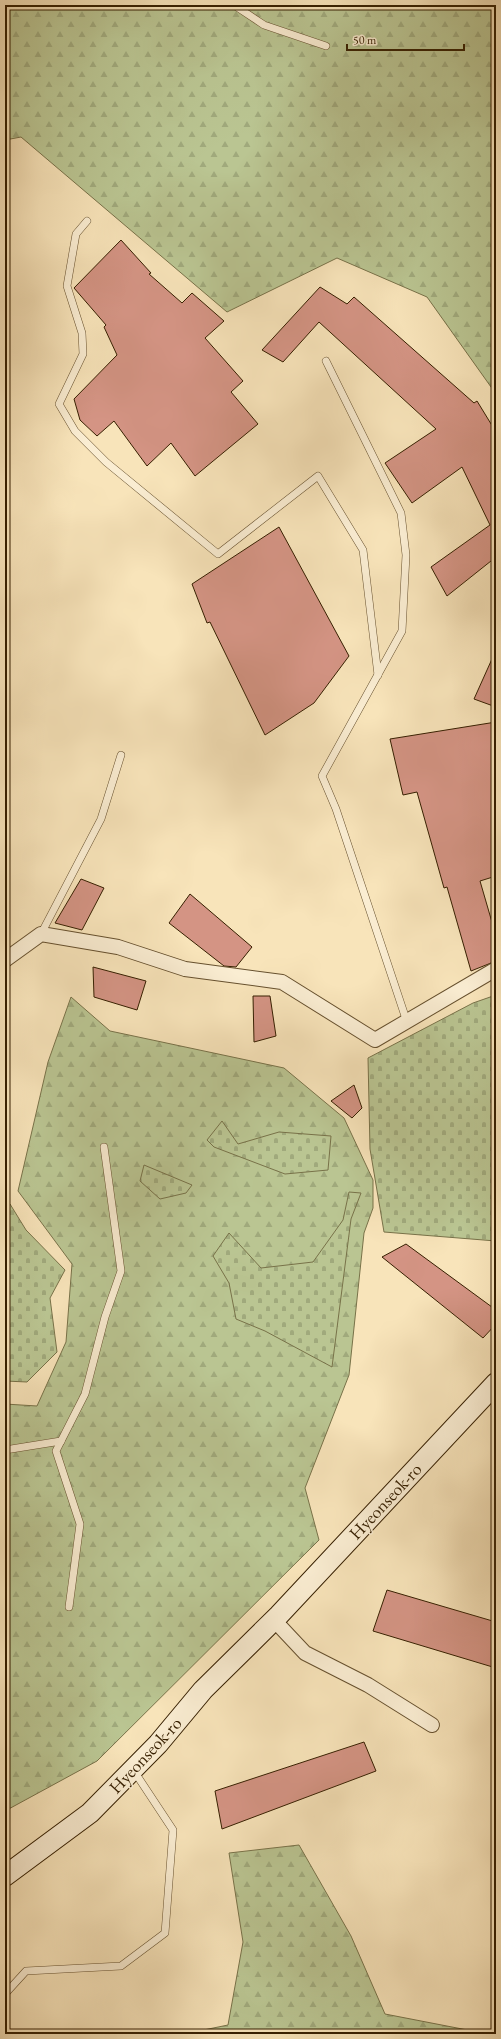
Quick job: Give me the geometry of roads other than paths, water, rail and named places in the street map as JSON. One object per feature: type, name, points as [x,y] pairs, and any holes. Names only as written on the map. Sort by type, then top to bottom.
[{"type":"street","points":[[5,960],[41,934],[118,947],[185,969],[282,982],[374,1040],[496,969]]},
{"type":"street","name":"Hyeonseok-ro","points":[[5,1876],[90,1813],[133,1770],[158,1744],[203,1690],[274,1620],[496,1383]]},
{"type":"street","points":[[274,1620],[305,1653],[368,1685],[432,1725]]},
{"type":"lane","points":[[234,5],[264,25],[326,46]]},
{"type":"lane","points":[[87,222],[76,234],[67,286],[82,333],[83,354],[59,404],[75,431],[106,462],[218,554],[318,476],[363,550],[378,675]]},
{"type":"lane","points":[[326,361],[401,513],[406,555],[402,631],[322,776],[336,809],[407,1022]]},
{"type":"lane","points":[[41,934],[101,819],[121,755]]},
{"type":"lane","points":[[69,1608],[80,1524],[56,1451],[85,1394],[105,1316],[121,1271],[104,1147]]},
{"type":"lane","points":[[5,1450],[61,1441]]},
{"type":"lane","points":[[5,1994],[26,1970],[121,1966],[165,1932],[173,1830],[133,1770]]}]
